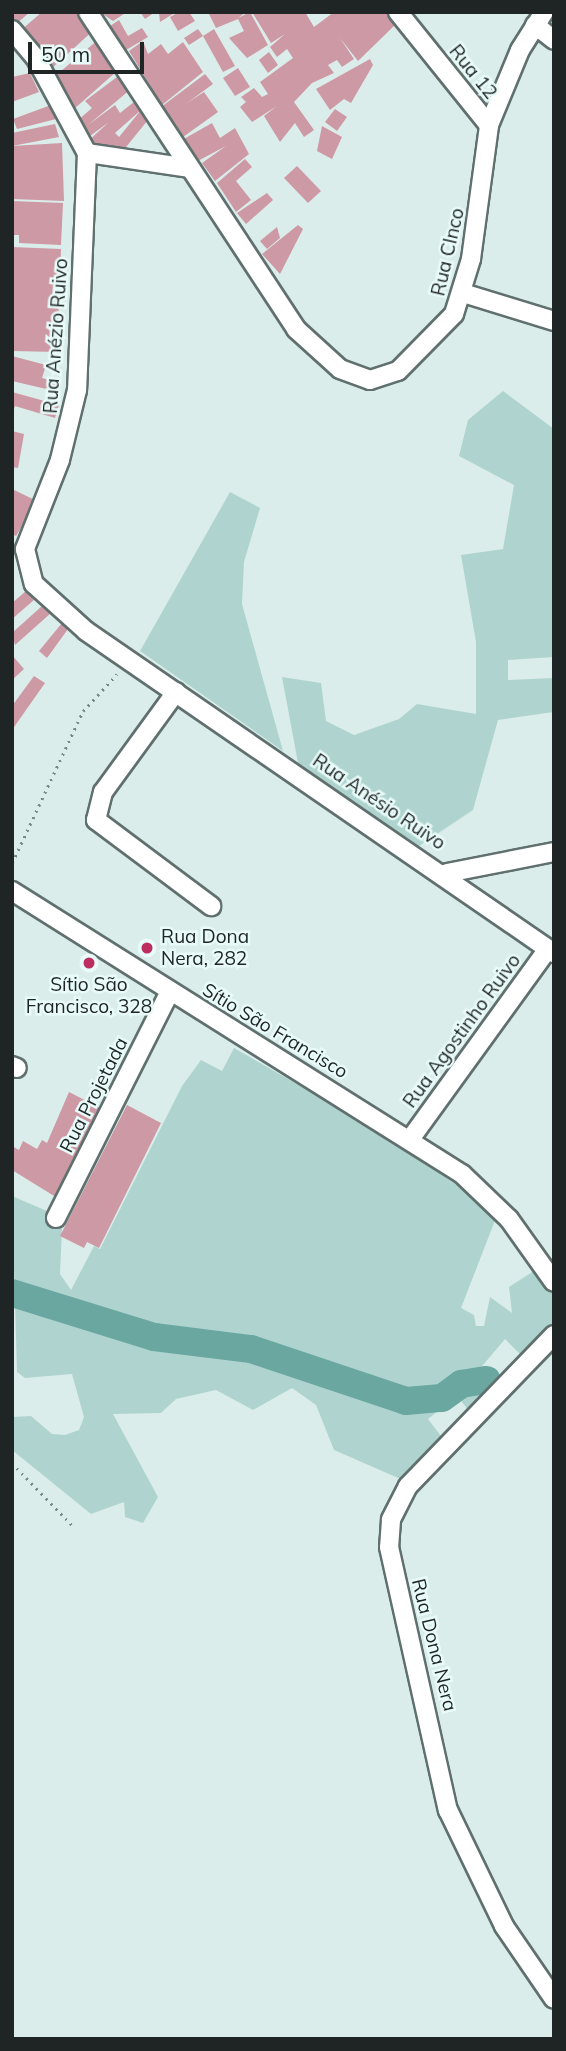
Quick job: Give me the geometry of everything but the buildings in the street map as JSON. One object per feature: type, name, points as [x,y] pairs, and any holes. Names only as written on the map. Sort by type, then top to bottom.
[{"type":"street","points":[[88,12],[190,168]]},
{"type":"street","name":"Rua 12","points":[[398,12],[489,125]]},
{"type":"street","points":[[539,18],[554,40]]},
{"type":"street","name":"Rua CInco","points":[[190,168],[296,329],[355,377],[384,380],[398,372],[442,330],[463,293],[489,125],[539,18]]},
{"type":"street","points":[[12,30],[35,57],[87,153],[190,168]]},
{"type":"street","name":"Rua Anézio Ruivo","points":[[87,153],[77,390],[60,460],[25,549],[26,565],[47,600],[176,692]]},
{"type":"street","points":[[463,293],[554,321]]},
{"type":"street","points":[[176,692],[103,792],[96,820],[211,906]]},
{"type":"street","name":"Rua Anésio Ruivo","points":[[176,692],[447,873],[551,951]]},
{"type":"street","points":[[447,873],[554,852]]},
{"type":"street","name":"Sítio São Francisco","points":[[12,891],[411,1138]]},
{"type":"street","name":"Rua Agostinho Ruivo","points":[[411,1138],[551,951]]},
{"type":"street","name":"Rua Projetada","points":[[57,1218],[170,991]]},
{"type":"street","points":[[411,1138],[485,1194],[554,1282]]},
{"type":"street","name":"Rua Dona Nera","points":[[554,1335],[408,1486],[391,1520],[388,1547],[448,1810],[504,1926],[554,1999]]},
{"type":"path","points":[[12,863],[83,711],[112,675],[136,665]]},
{"type":"path","points":[[12,1463],[72,1525]]},
{"type":"green space","points":[[503,391],[554,429],[554,657],[508,660],[508,680],[554,678],[554,712],[498,720],[473,810],[419,846],[298,763],[282,677],[321,683],[326,721],[354,735],[399,719],[417,704],[476,714],[476,642],[461,555],[503,549],[514,485],[459,456],[468,420]]},
{"type":"green space","points":[[230,492],[260,508],[244,562],[242,604],[283,751],[140,651]]},
{"type":"green space","points":[[234,1048],[372,1127],[493,1210],[496,1218],[461,1308],[474,1315],[476,1326],[484,1326],[490,1297],[512,1313],[509,1287],[537,1269],[554,1292],[554,1323],[523,1357],[505,1339],[472,1378],[487,1398],[470,1412],[457,1396],[428,1419],[444,1440],[405,1481],[334,1450],[316,1405],[292,1388],[253,1410],[216,1390],[176,1399],[161,1413],[113,1414],[158,1497],[143,1523],[125,1517],[124,1502],[91,1514],[12,1450],[12,1417],[31,1416],[52,1434],[65,1435],[79,1430],[84,1417],[72,1374],[25,1378],[17,1372],[12,1196],[54,1214],[62,1229],[60,1274],[71,1290],[94,1246],[100,1249],[182,1086],[201,1060],[222,1071]]},
{"type":"waterway","points":[[12,1293],[154,1337],[251,1349],[406,1401],[442,1398],[461,1384],[487,1380]]},
{"type":"place","name":"Rua Dona Nera, 282","points":[[147,948]]},
{"type":"place","name":"Sítio São Francisco, 328","points":[[89,963]]}]
